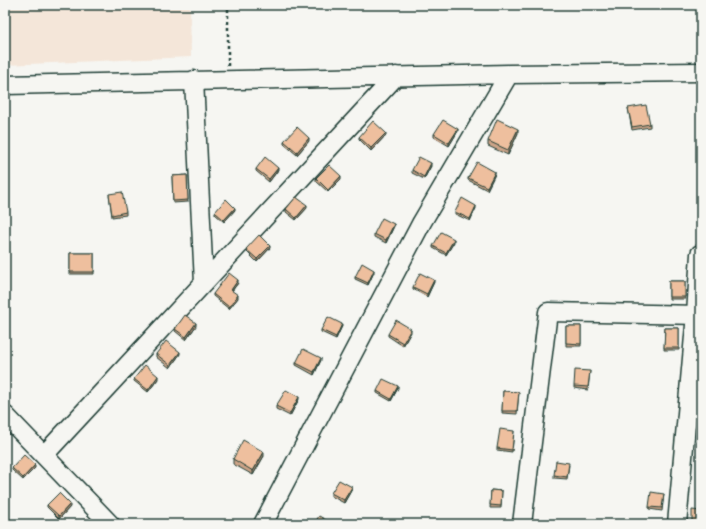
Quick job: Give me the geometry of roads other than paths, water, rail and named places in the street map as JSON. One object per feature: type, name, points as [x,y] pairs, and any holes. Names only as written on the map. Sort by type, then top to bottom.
[{"type":"street","points":[[5,85],[396,76],[701,72]]},
{"type":"street","points":[[262,524],[422,222],[509,74]]},
{"type":"street","points":[[44,456],[396,76]]},
{"type":"street","points":[[194,80],[204,283]]},
{"type":"street","points":[[677,524],[699,314],[700,254]]},
{"type":"street","points":[[522,524],[548,312],[699,314]]},
{"type":"street","points":[[5,415],[110,524]]}]
